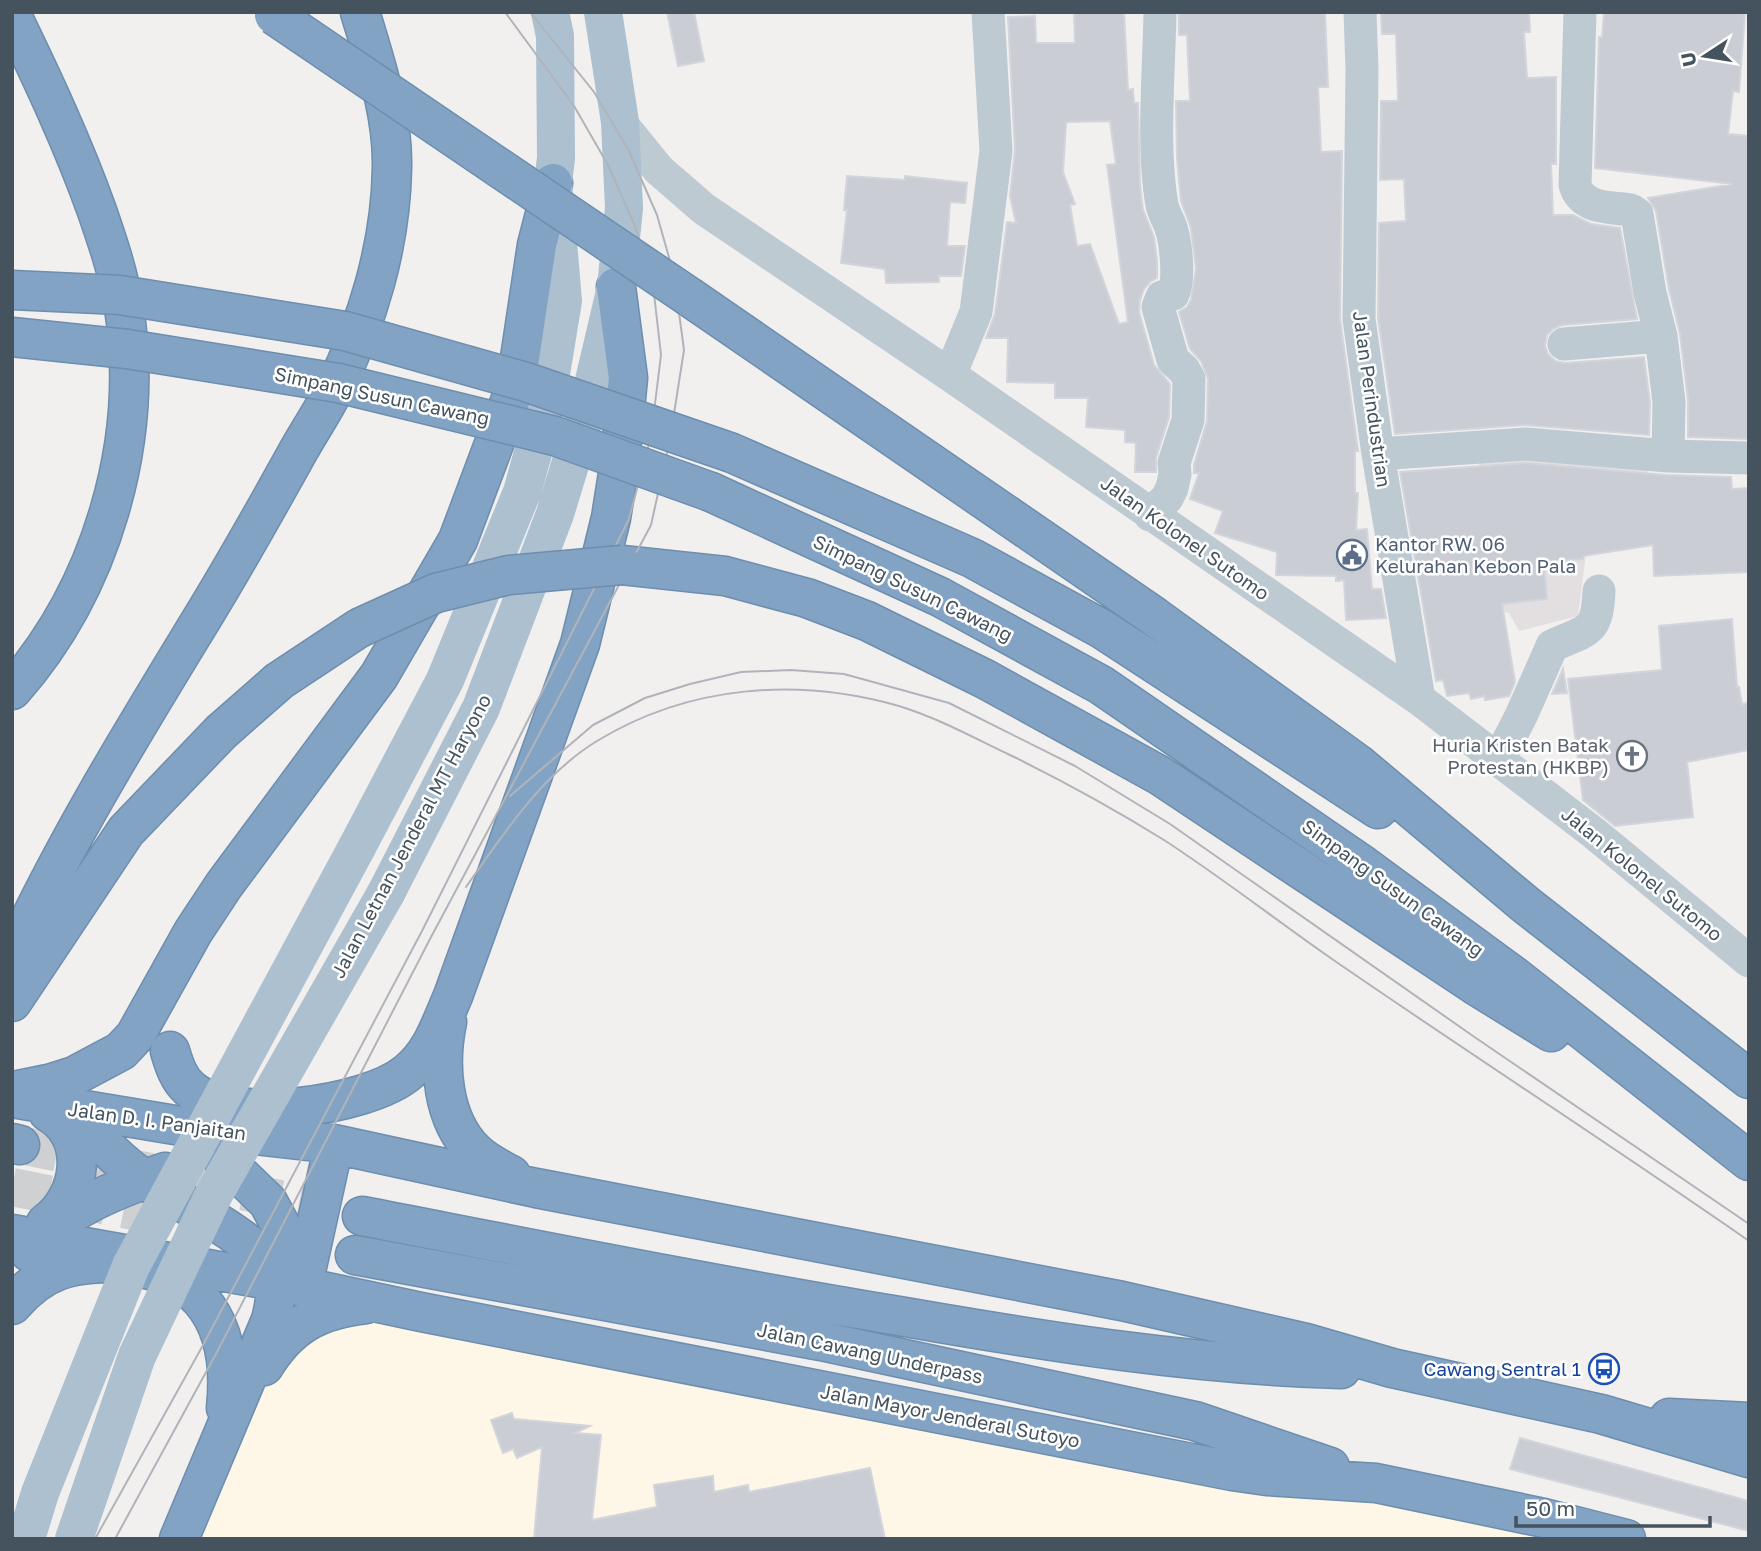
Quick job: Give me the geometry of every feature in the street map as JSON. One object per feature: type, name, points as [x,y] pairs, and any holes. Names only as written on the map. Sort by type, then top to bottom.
[{"type":"highway","points":[[12,957],[44,887],[133,731],[247,544],[326,404],[359,331],[387,233],[392,170],[392,143],[387,114],[360,12]]},
{"type":"highway","points":[[272,14],[1155,617],[1358,764],[1526,905],[1749,1079]]},
{"type":"highway","points":[[12,16],[40,72],[83,172],[115,267],[124,309],[128,389],[119,471],[95,551],[81,585],[55,632],[12,690]]},
{"type":"highway","points":[[16,1097],[74,1076],[121,1051],[135,1036],[193,932],[224,885],[379,676],[458,540],[517,378],[537,245],[553,183]]},
{"type":"highway","points":[[170,1051],[178,1076],[201,1097],[233,1105],[270,1108],[318,1105],[366,1093],[406,1074],[421,1061],[432,1043],[453,996],[580,644],[611,518],[628,378],[616,287]]},
{"type":"highway","points":[[12,290],[120,295],[345,331],[526,382],[732,453],[972,558],[1102,629],[1526,905]]},
{"type":"highway","name":"Simpang Susun Cawang","points":[[12,337],[127,349],[338,383],[555,436],[711,492],[940,597],[1101,685],[1364,866],[1514,976],[1691,1116]]},
{"type":"highway","points":[[12,1002],[126,831],[222,732],[279,681],[359,628],[436,593],[509,575],[622,565],[725,576],[807,598],[867,621],[985,679],[1159,775],[1475,985],[1691,1116],[1749,1161]]},
{"type":"highway","points":[[193,932],[170,999],[168,1037],[173,1090],[193,1128],[217,1156],[268,1202],[282,1228],[289,1284]]},
{"type":"highway","points":[[12,1063],[44,1065],[63,1062],[82,1054],[117,1032],[165,985]]},
{"type":"highway","points":[[453,996],[445,1033],[443,1059],[444,1082],[456,1124],[463,1138],[482,1159],[536,1188]]},
{"type":"highway","points":[[12,1282],[21,1235],[56,1216],[68,1201],[77,1170],[75,1152],[64,1125],[54,1115],[16,1097]]},
{"type":"highway","name":"Jalan D. I. Panjaitan","points":[[16,1097],[193,1128],[318,1142]]},
{"type":"highway","points":[[69,1108],[103,1145],[144,1179],[249,1243],[289,1284]]},
{"type":"highway","points":[[21,1235],[144,1179],[217,1156],[258,1146],[318,1142],[536,1188],[1122,1301],[1306,1343],[1392,1368],[1601,1414],[1749,1458]]},
{"type":"highway","points":[[179,1539],[271,1320],[276,1295],[289,1284],[318,1142]]},
{"type":"highway","name":"Jalan Cawang Underpass","points":[[362,1216],[741,1290],[1076,1345],[1275,1367],[1392,1368]]},
{"type":"highway","points":[[21,1235],[289,1284]]},
{"type":"highway","name":"Jalan Cawang Underpass","points":[[355,1255],[821,1341],[1195,1421],[1376,1483]]},
{"type":"highway","points":[[12,1305],[46,1276],[86,1264],[143,1269],[183,1285],[202,1301],[211,1314],[222,1341],[227,1380],[223,1430]]},
{"type":"highway","name":"Jalan Mayor Jenderal Sutoyo","points":[[289,1284],[1232,1471],[1376,1483],[1542,1528],[1626,1539]]},
{"type":"highway","points":[[223,1430],[274,1349],[293,1330],[334,1309],[375,1303]]},
{"type":"highway","points":[[1601,1414],[1749,1422]]},
{"type":"main road","points":[[26,1539],[40,1493],[131,1266],[445,680],[522,492],[545,410],[563,300],[553,183],[555,36],[550,12]]},
{"type":"main road","name":"Jalan Letnan Jenderal MT Haryono","points":[[74,1539],[137,1356],[214,1194],[386,893],[481,708],[550,527],[588,406],[616,287],[624,208],[620,122],[603,12]]},
{"type":"street","points":[[950,375],[976,312],[996,151],[988,12]]},
{"type":"street","points":[[1150,515],[1167,498],[1172,488],[1174,463],[1188,420],[1189,379],[1173,360],[1158,307],[1162,297],[1173,294],[1177,276],[1170,226],[1165,218],[1162,202],[1158,144],[1160,12]]},
{"type":"street","name":"Jalan Perindustrian","points":[[1360,12],[1362,70],[1359,319],[1378,454],[1419,699]]},
{"type":"street","points":[[1580,12],[1575,185],[1578,195],[1585,202],[1631,210],[1637,214],[1650,293],[1661,336],[1669,402],[1668,456]]},
{"type":"street","name":"Jalan Kolonel Sutomo","points":[[620,122],[659,170],[704,209],[950,375],[1419,699],[1595,834],[1749,961]]},
{"type":"street","points":[[1564,344],[1661,336]]},
{"type":"street","points":[[1378,454],[1525,444],[1668,456],[1749,458]]},
{"type":"street","points":[[1499,759],[1552,646],[1590,628],[1598,615],[1598,591]]},
{"type":"shaded area","points":[[1478,453],[1647,457],[1649,499],[1593,499],[1578,616],[1519,631],[1509,613],[1491,610]]},
{"type":"shaded area","points":[[335,1309],[1624,1539],[181,1539],[274,1349]]},
{"type":"building","points":[[667,12],[694,12],[704,61],[678,66]]},
{"type":"building","points":[[1074,12],[1124,12],[1128,90],[1133,89],[1134,103],[1138,103],[1143,210],[1154,237],[1157,261],[1157,278],[1144,289],[1139,312],[1154,365],[1170,384],[1169,417],[1156,458],[1156,472],[1135,472],[1136,443],[1125,442],[1125,430],[1086,427],[1088,398],[1055,398],[1055,383],[1007,382],[1008,338],[986,338],[995,314],[1007,222],[1016,223],[1010,196],[1015,150],[1008,17],[1035,16],[1036,43],[1075,43]],"holes":[[[1110,121],[1116,164],[1107,165],[1128,322],[1119,324],[1090,244],[1077,246],[1070,205],[1075,204],[1063,172],[1066,122]]]},
{"type":"building","points":[[1179,12],[1325,12],[1328,87],[1318,87],[1321,152],[1342,151],[1340,319],[1358,451],[1355,451],[1355,493],[1358,493],[1356,530],[1367,529],[1372,589],[1381,589],[1386,618],[1346,620],[1344,580],[1336,581],[1336,576],[1276,575],[1277,552],[1215,533],[1223,511],[1190,499],[1199,473],[1194,473],[1194,465],[1207,421],[1208,379],[1201,361],[1190,349],[1179,312],[1187,307],[1191,300],[1196,269],[1191,228],[1181,201],[1177,158],[1176,101],[1190,101],[1187,35],[1179,35]]},
{"type":"building","points":[[1381,12],[1529,12],[1530,32],[1524,32],[1527,78],[1556,77],[1556,164],[1551,164],[1553,215],[1573,215],[1591,224],[1620,228],[1637,319],[1562,325],[1547,335],[1545,346],[1555,361],[1565,363],[1644,357],[1650,403],[1649,435],[1525,425],[1395,434],[1378,318],[1379,223],[1406,221],[1404,179],[1380,180],[1381,101],[1398,101],[1396,34],[1382,34]]},
{"type":"building","points":[[1604,12],[1745,12],[1739,92],[1733,91],[1728,134],[1749,136],[1748,439],[1688,437],[1688,400],[1680,334],[1669,289],[1656,211],[1648,198],[1733,184],[1595,168],[1599,37],[1602,38]]},
{"type":"building","points":[[847,176],[905,180],[905,176],[967,183],[965,203],[950,202],[947,246],[965,246],[961,276],[939,276],[939,282],[886,283],[885,269],[841,263],[847,210],[844,210]]},
{"type":"building","points":[[1526,463],[1666,475],[1731,477],[1732,489],[1749,488],[1749,572],[1654,576],[1653,545],[1583,556],[1583,559],[1544,562],[1547,599],[1502,604],[1515,682],[1509,696],[1485,700],[1485,696],[1471,699],[1469,693],[1447,696],[1443,680],[1436,681],[1400,472]]},
{"type":"building","name":"Huria Kristen Batak Protestan (HKBP)","points":[[1732,619],[1737,687],[1742,704],[1749,703],[1749,750],[1687,762],[1693,817],[1615,826],[1583,800],[1568,679],[1662,670],[1659,626]]},
{"type":"building","points":[[1563,669],[1567,693],[1552,694]]},
{"type":"building","points":[[512,1413],[514,1419],[590,1426],[575,1433],[601,1435],[592,1520],[657,1507],[654,1485],[713,1476],[714,1492],[748,1485],[749,1492],[870,1468],[885,1539],[534,1539],[542,1447],[517,1458],[513,1449],[503,1453],[491,1420]]},
{"type":"building","points":[[1520,1438],[1749,1501],[1749,1531],[1510,1469]]},
{"type":"tunnel","points":[[20,1145],[362,1216]]},
{"type":"tunnel","points":[[12,1187],[188,1222]]},
{"type":"tram line","points":[[95,1539],[202,1347],[422,931],[629,519],[651,436],[661,355],[653,285],[635,226],[608,165],[574,106],[505,12]]},
{"type":"tram line","points":[[115,1539],[217,1352],[430,939],[651,525],[670,439],[684,350],[674,275],[657,215],[628,149],[594,92],[530,12]]},
{"type":"tram line","points":[[510,796],[593,725],[645,698],[741,672],[791,670],[844,674],[949,703],[1075,766],[1170,824],[1473,1036],[1749,1224]]},
{"type":"tram line","points":[[466,887],[524,807],[558,771],[597,741],[632,722],[706,698],[744,692],[822,691],[899,706],[942,722],[1030,765],[1164,840],[1332,959],[1749,1241]]},
{"type":"place","name":"Kantor RW. 06 Kelurahan Kebon Pala","points":[[1352,555]]},
{"type":"place","name":"Huria Kristen Batak Protestan (HKBP)","points":[[1632,756]]},
{"type":"place","name":"Cawang Sentral 1","points":[[1604,1369]]}]
